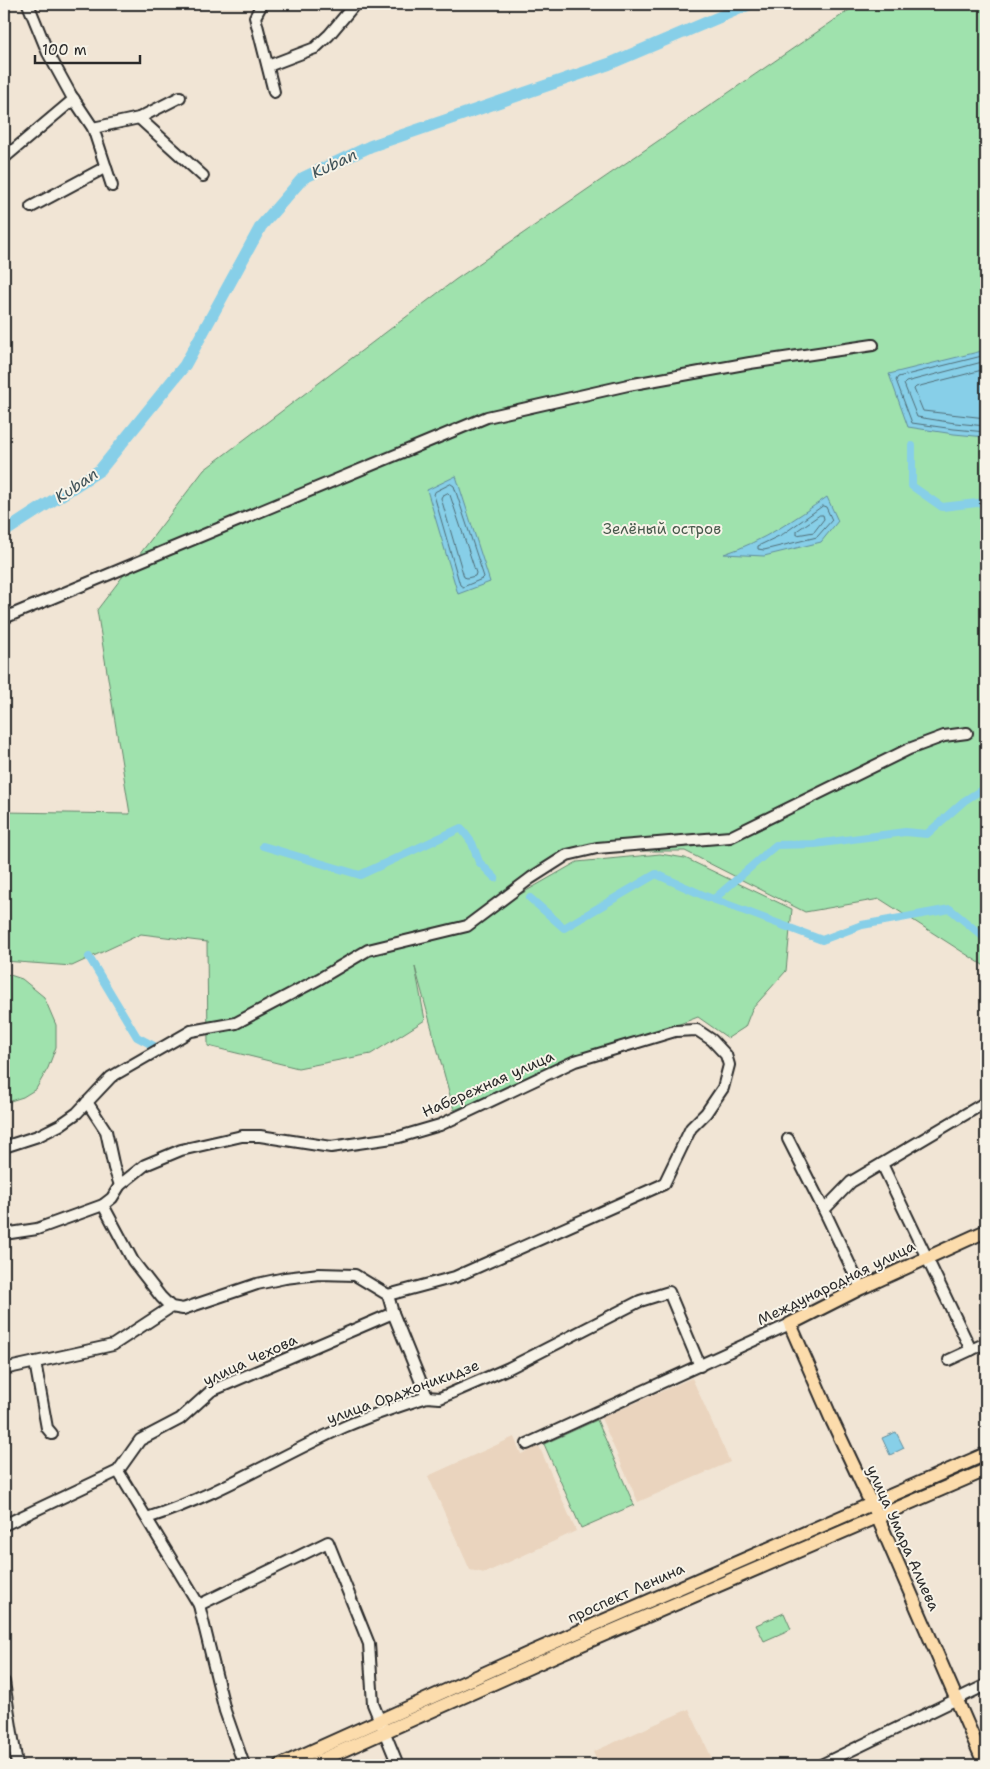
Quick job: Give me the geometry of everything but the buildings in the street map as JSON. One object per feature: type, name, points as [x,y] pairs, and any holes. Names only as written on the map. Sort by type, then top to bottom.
[{"type":"main road","name":"Международная улица","points":[[790,1324],[860,1288],[986,1231]]},
{"type":"main road","name":"улица Умара Алиева","points":[[790,1324],[829,1414],[878,1518],[985,1765]]},
{"type":"main road","name":"проспект Ленина","points":[[310,1765],[532,1652],[986,1454]]},
{"type":"main road","name":"проспект Ленина","points":[[281,1765],[383,1727],[552,1657],[986,1470]]},
{"type":"street","points":[[28,4],[48,53],[93,128],[112,186]]},
{"type":"street","points":[[262,4],[255,17],[274,92]]},
{"type":"street","points":[[268,66],[315,48],[329,35],[355,4]]},
{"type":"street","points":[[93,128],[139,118],[180,97]]},
{"type":"street","points":[[4,158],[74,99]]},
{"type":"street","points":[[139,118],[203,176]]},
{"type":"street","points":[[31,207],[106,167]]},
{"type":"street","points":[[4,618],[487,417],[638,383],[750,363],[873,345]]},
{"type":"street","points":[[4,1147],[38,1136],[60,1125],[77,1113],[111,1076],[191,1031],[236,1022],[368,950],[467,926],[531,878],[567,855],[597,848],[730,837],[909,749],[944,736],[967,733]]},
{"type":"street","name":"Набережная улица","points":[[103,1206],[112,1198],[120,1185],[145,1165],[181,1150],[242,1136],[260,1136],[331,1147],[400,1136],[440,1125],[575,1061],[674,1031],[696,1030],[712,1040],[726,1056],[729,1065],[723,1088],[706,1113],[691,1128],[664,1184],[456,1276],[388,1295]]},
{"type":"street","points":[[87,1102],[106,1131],[114,1168],[120,1185]]},
{"type":"street","points":[[824,1210],[851,1182],[986,1102]]},
{"type":"street","points":[[788,1139],[824,1210],[860,1288]]},
{"type":"street","points":[[882,1164],[971,1350]]},
{"type":"street","points":[[4,1234],[37,1229],[103,1206],[133,1261],[171,1307],[183,1309],[257,1284],[285,1278],[319,1274],[355,1275],[388,1295],[393,1313],[427,1396]]},
{"type":"street","name":"улица Орджоникидзе","points":[[147,1518],[166,1512],[252,1473],[345,1426],[427,1396],[440,1398],[464,1388],[510,1368],[640,1301],[670,1292],[700,1366]]},
{"type":"street","points":[[4,1369],[113,1345],[171,1307]]},
{"type":"street","name":"улица Чехова","points":[[4,1524],[118,1471],[140,1440],[180,1419],[211,1391],[393,1313]]},
{"type":"street","name":"Международная улица","points":[[527,1444],[790,1324]]},
{"type":"street","points":[[949,1360],[986,1343]]},
{"type":"street","points":[[35,1362],[47,1428],[52,1434]]},
{"type":"street","points":[[118,1471],[199,1605],[225,1711],[244,1765]]},
{"type":"street","points":[[199,1605],[328,1542],[369,1644],[373,1704],[398,1765]]},
{"type":"street","points":[[4,1682],[17,1765]]},
{"type":"street","points":[[821,1765],[986,1685]]},
{"type":"shaded area","points":[[692,1378],[730,1462],[638,1502],[601,1418]]},
{"type":"shaded area","points":[[514,1437],[521,1454],[539,1446],[576,1531],[485,1573],[470,1570],[428,1476]]},
{"type":"shaded area","points":[[689,1709],[715,1765],[599,1765],[593,1752]]},
{"type":"green space","name":"Зелёный остров","points":[[858,4],[986,4],[986,967],[880,899],[805,912],[685,851],[568,851],[477,919],[577,862],[660,854],[685,858],[792,909],[786,971],[752,1009],[745,1027],[728,1038],[698,1017],[454,1110],[415,967],[425,1020],[371,1054],[298,1068],[208,1046],[207,942],[141,934],[72,966],[4,961],[4,812],[130,814],[97,610],[204,470],[455,280]]},
{"type":"green space","points":[[4,973],[22,979],[44,997],[56,1025],[56,1047],[48,1068],[36,1089],[23,1097],[4,1103]]},
{"type":"green space","points":[[597,1420],[634,1505],[581,1528],[544,1444]]},
{"type":"green space","points":[[784,1613],[791,1629],[764,1641],[756,1625]]},
{"type":"water","points":[[986,350],[986,437],[908,427],[889,374]]},
{"type":"water","points":[[456,476],[490,582],[458,594],[427,490]]},
{"type":"water","points":[[827,497],[838,521],[821,542],[764,556],[724,554],[765,536]]},
{"type":"water","points":[[896,1432],[904,1448],[890,1455],[882,1438]]},
{"type":"waterway","name":"Kuban","points":[[4,532],[100,470],[185,365],[261,226],[303,178],[371,146],[609,64],[750,4]]},
{"type":"waterway","points":[[912,446],[912,486],[942,507],[986,502]]},
{"type":"waterway","points":[[714,899],[776,845],[815,844],[905,832],[927,834],[964,801],[986,787]]},
{"type":"waterway","points":[[263,846],[360,875],[461,828],[472,843],[479,862],[495,878]]},
{"type":"waterway","points":[[530,898],[564,928],[656,874],[705,896],[822,940],[862,925],[950,909],[986,939]]},
{"type":"waterway","points":[[89,957],[137,1037],[156,1047]]}]
